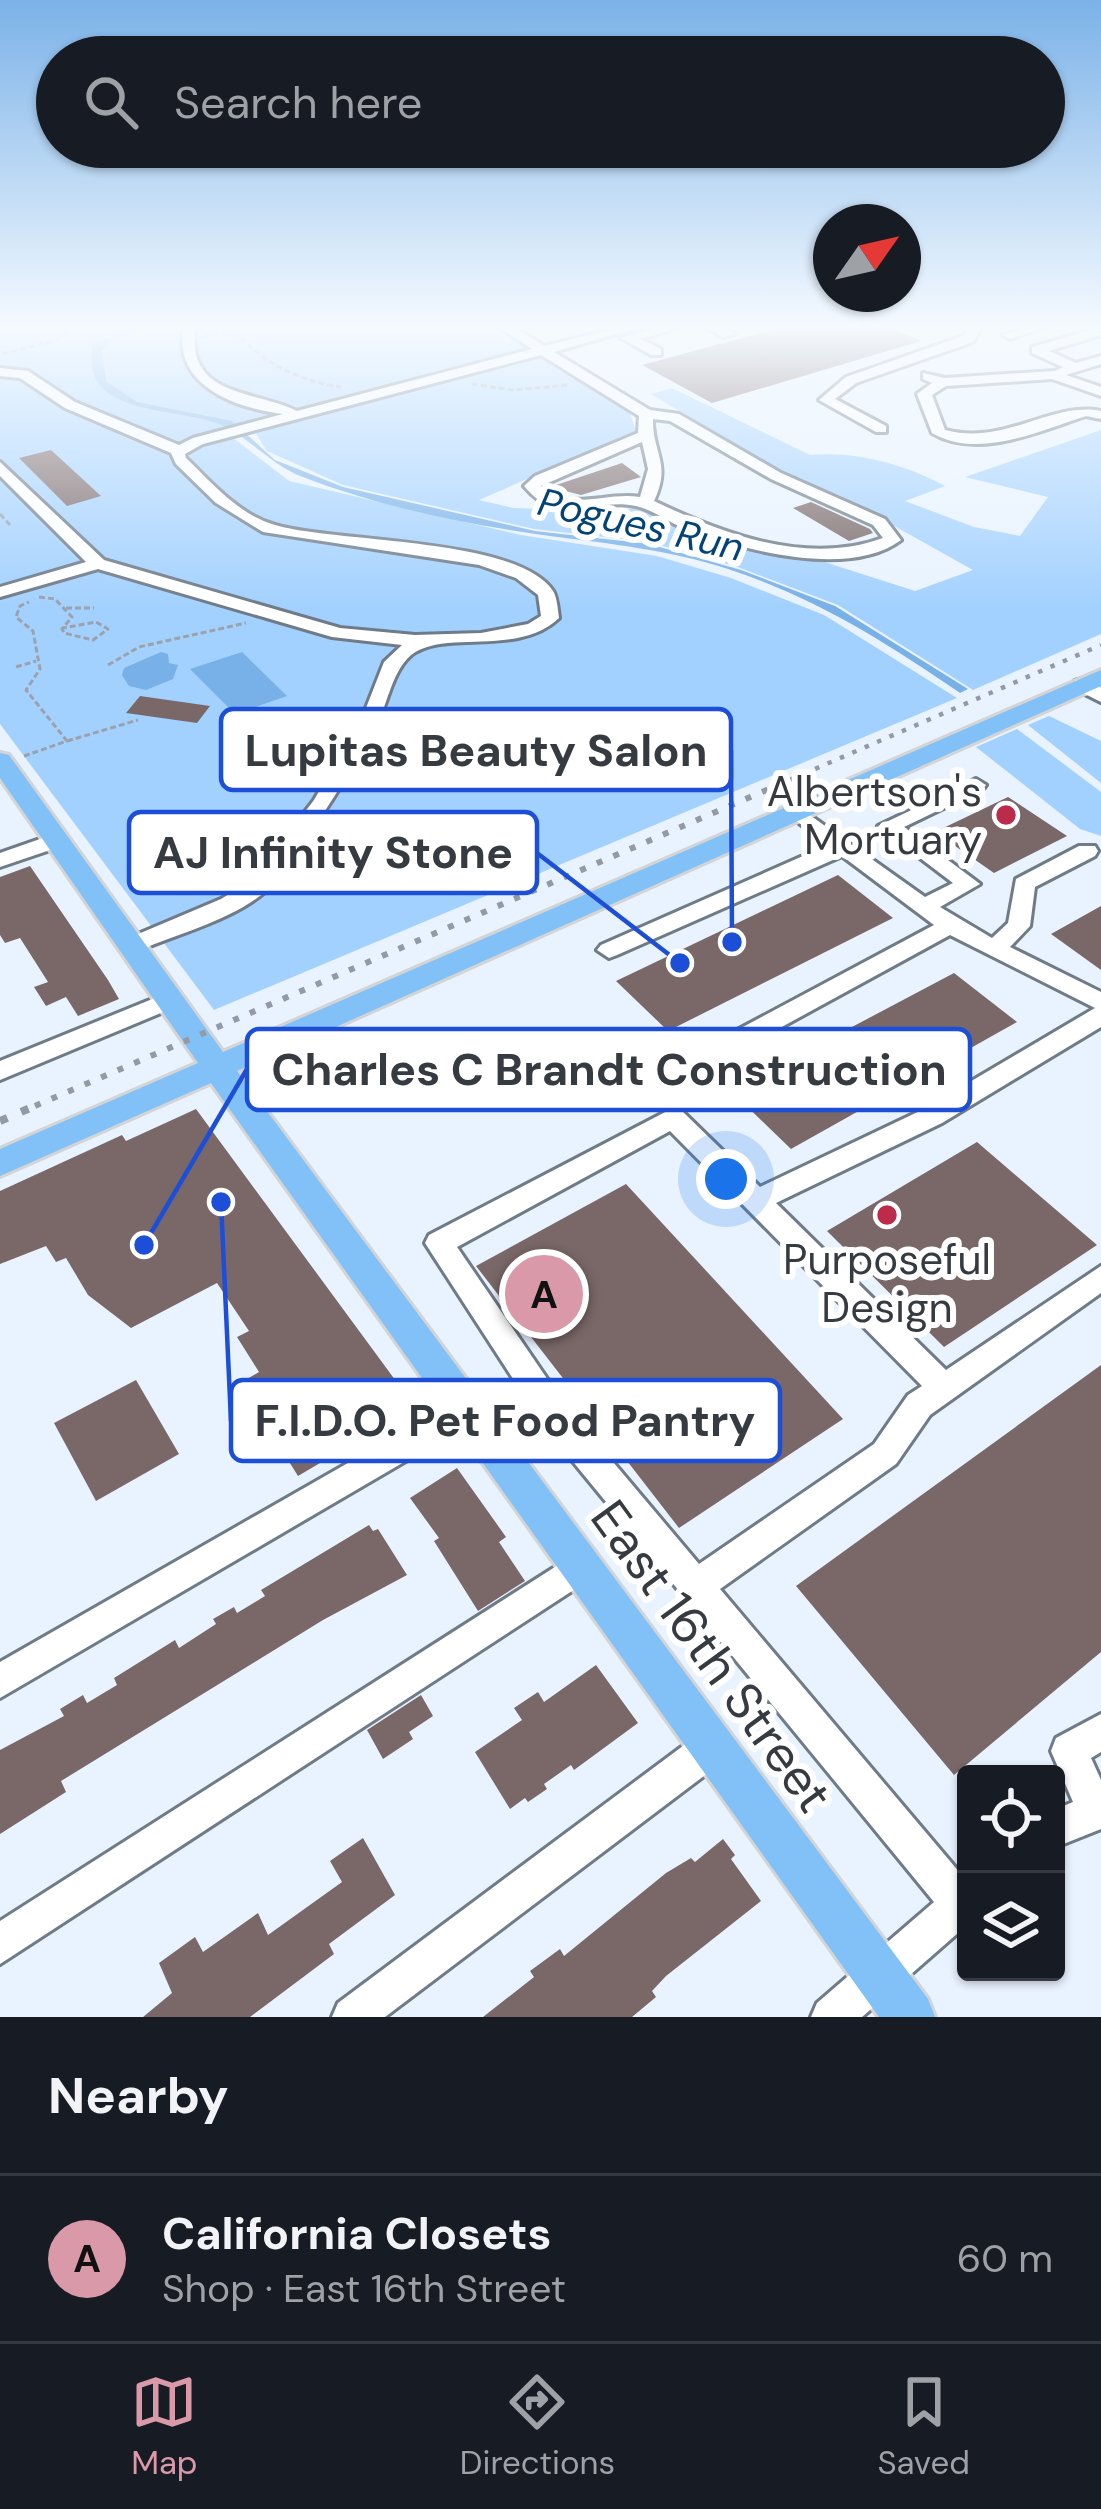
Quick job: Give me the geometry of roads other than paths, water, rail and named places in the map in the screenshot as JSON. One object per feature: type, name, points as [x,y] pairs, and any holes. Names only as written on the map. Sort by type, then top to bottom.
[{"type":"main road","points":[[0,1163],[1095,686]]},
{"type":"main road","name":"East 16th Street","points":[[12,758],[57,839],[217,1066],[910,2017]]},
{"type":"street","points":[[102,419],[180,451]]},
{"type":"street","points":[[0,467],[97,564],[281,617],[359,638],[497,638],[531,632],[550,618],[552,603],[540,583],[489,560],[268,529],[224,503],[177,455],[224,434],[281,419]]},
{"type":"street","points":[[645,503],[656,486],[646,419]]},
{"type":"street","points":[[645,435],[554,471],[532,486],[536,493],[564,505],[645,503],[695,527],[810,554],[848,553],[893,540],[879,521],[776,476],[678,419]]},
{"type":"street","points":[[862,419],[881,429]]},
{"type":"street","points":[[934,419],[939,433],[956,440],[992,439],[1060,419]]},
{"type":"street","points":[[0,592],[34,590],[97,564]]},
{"type":"street","points":[[359,638],[390,669]]},
{"type":"street","points":[[133,945],[230,904],[260,886],[323,802],[374,713],[390,669],[410,647],[436,638]]},
{"type":"street","points":[[922,907],[969,884],[889,826],[976,785]]},
{"type":"street","points":[[797,812],[950,926],[1101,1002]]},
{"type":"street","points":[[0,860],[57,839]]},
{"type":"street","points":[[609,950],[843,847]]},
{"type":"street","points":[[993,950],[1019,926],[1024,884],[1087,851]]},
{"type":"street","points":[[705,1058],[950,926]]},
{"type":"street","points":[[2,1065],[172,999]]},
{"type":"street","points":[[756,1200],[867,1152],[1037,1059],[1101,1015]]},
{"type":"street","points":[[944,1388],[673,1118],[439,1244],[554,1415],[694,1587],[957,1894]]},
{"type":"street","points":[[694,1587],[885,1454],[919,1405],[1101,1278]]},
{"type":"street","points":[[0,1682],[465,1410]]},
{"type":"street","points":[[0,1944],[580,1567]]},
{"type":"street","points":[[1065,1824],[1099,1810],[1069,1751],[1101,1732]]},
{"type":"street","points":[[352,2017],[712,1747]]},
{"type":"street","points":[[831,2017],[957,1908]]},
{"type":"railway","points":[[778,785],[1101,645]]},
{"type":"railway","points":[[35,1106],[785,782]]},
{"type":"railway","points":[[35,1106],[42,1103]]},
{"type":"railway","points":[[0,1121],[35,1106]]},
{"type":"place","name":"Albertson's Mortuary","points":[[1006,815]]},
{"type":"place","name":"Lupitas Beauty Salon","points":[[732,942]]},
{"type":"place","name":"AJ Infinity Stone","points":[[680,963]]},
{"type":"place","name":"F.I.D.O. Pet Food Pantry","points":[[221,1202]]},
{"type":"place","name":"Purposeful Design","points":[[887,1215]]},
{"type":"place","name":"Charles C Brandt Construction","points":[[144,1245]]},
{"type":"place","name":"California Closets","points":[[544,1294]]},
{"type":"water label","name":"Pogues Run","points":[[641,524]]}]
